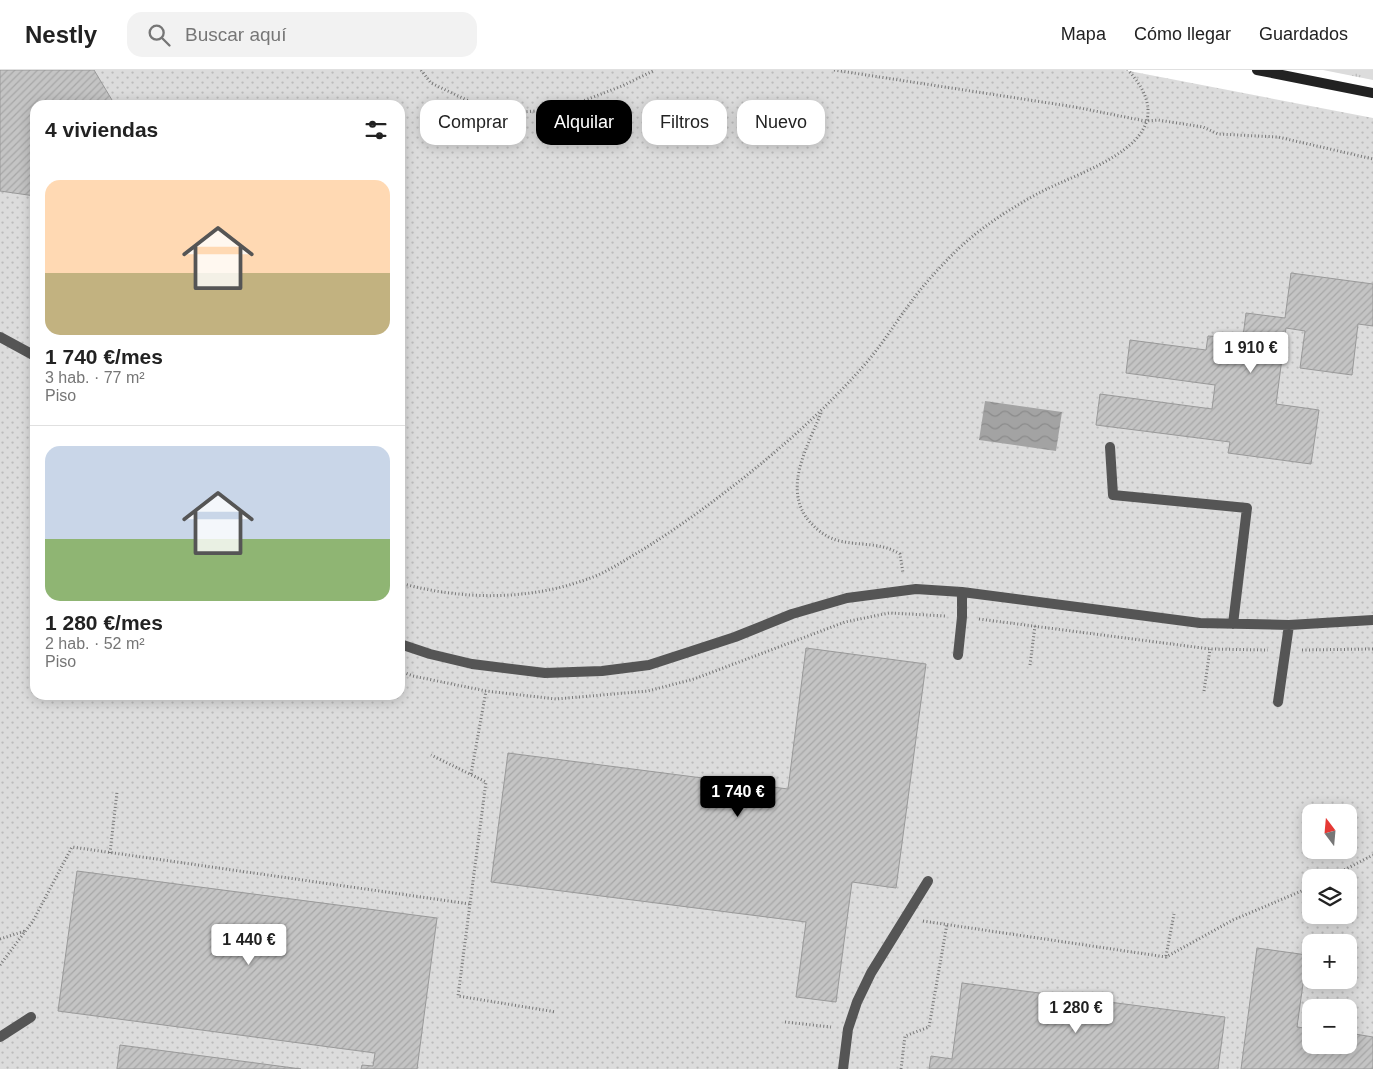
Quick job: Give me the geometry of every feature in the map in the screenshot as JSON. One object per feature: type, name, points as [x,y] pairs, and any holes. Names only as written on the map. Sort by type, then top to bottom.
[{"type":"main road","points":[[1257,70],[1373,93]]},
{"type":"lane","points":[[0,337],[30,353]]},
{"type":"lane","points":[[1110,447],[1113,495],[1247,508],[1233,624]]},
{"type":"lane","points":[[405,646],[472,664],[536,672],[602,671],[649,665],[735,637],[792,614],[847,598],[896,590],[916,589],[962,592],[1200,622],[1289,625],[1373,620]]},
{"type":"lane","points":[[958,655],[962,617],[962,592]]},
{"type":"lane","points":[[1278,702],[1289,625]]},
{"type":"lane","points":[[843,1069],[848,1029],[857,1002],[868,980],[928,881]]},
{"type":"lane","points":[[0,1037],[31,1017]]},
{"type":"path","points":[[422,70],[430,83],[496,114],[562,109],[622,86],[654,70]]},
{"type":"path","points":[[834,70],[1075,107],[1145,121],[1158,120],[1203,127],[1218,134],[1278,136],[1373,159]]},
{"type":"path","points":[[405,584],[454,595],[490,597],[529,593],[581,582],[601,574],[663,538],[702,511],[782,447],[822,410],[867,361],[926,282],[964,243],[995,218],[1038,193],[1109,161],[1138,138],[1147,116],[1146,102],[1140,84],[1128,70]]},
{"type":"path","points":[[822,410],[800,467],[796,485],[805,516],[816,529],[827,537],[841,542],[890,548],[900,554],[904,574],[916,589]]},
{"type":"path","points":[[405,673],[486,691],[556,699],[648,692],[694,679],[844,622],[889,613],[962,617],[1210,649],[1373,649]]},
{"type":"path","points":[[1030,666],[1035,626]]},
{"type":"path","points":[[1204,690],[1210,649]]},
{"type":"path","points":[[471,774],[486,691]]},
{"type":"path","points":[[432,755],[486,782],[458,996],[556,1012]]},
{"type":"path","points":[[110,853],[117,792]]},
{"type":"path","points":[[0,965],[33,921],[72,848],[470,904]]},
{"type":"path","points":[[1346,869],[1373,855]]},
{"type":"path","points":[[905,918],[1166,957],[1233,920],[1302,891]]},
{"type":"path","points":[[1166,957],[1174,914]]},
{"type":"path","points":[[901,1069],[904,1036],[929,1027],[947,924]]},
{"type":"path","points":[[0,939],[26,930]]},
{"type":"path","points":[[785,1022],[848,1029]]},
{"type":"green space","points":[[0,70],[1124,70],[1373,118],[1373,1069],[0,1069]]},
{"type":"green space","points":[[1323,70],[1373,70],[1373,80]]},
{"type":"water","points":[[985,401],[1062,412],[1056,451],[979,440]]},
{"type":"building","points":[[0,70],[94,70],[112,100],[30,100],[30,195],[0,191]]},
{"type":"building","points":[[1291,273],[1373,284],[1373,326],[1358,324],[1352,375],[1300,368],[1305,331],[1286,328],[1276,404],[1319,410],[1311,464],[1228,453],[1230,442],[1096,425],[1100,394],[1212,409],[1215,385],[1126,373],[1130,340],[1206,350],[1208,336],[1224,337],[1222,349],[1241,352],[1246,313],[1285,318]]},
{"type":"building","points":[[806,648],[926,664],[896,888],[852,882],[836,1002],[796,997],[806,922],[491,882],[508,753],[788,789]]},
{"type":"building","points":[[77,871],[437,918],[417,1069],[361,1069],[362,1065],[373,1066],[375,1053],[58,1011]]},
{"type":"building","points":[[1257,948],[1302,954],[1302,989],[1297,1027],[1302,1028],[1302,1054],[1357,1054],[1357,1034],[1373,1037],[1373,1069],[1241,1069]]},
{"type":"building","points":[[962,983],[1225,1017],[1218,1069],[929,1069],[931,1056],[952,1059]]},
{"type":"building","points":[[120,1045],[301,1069],[117,1069]]}]
